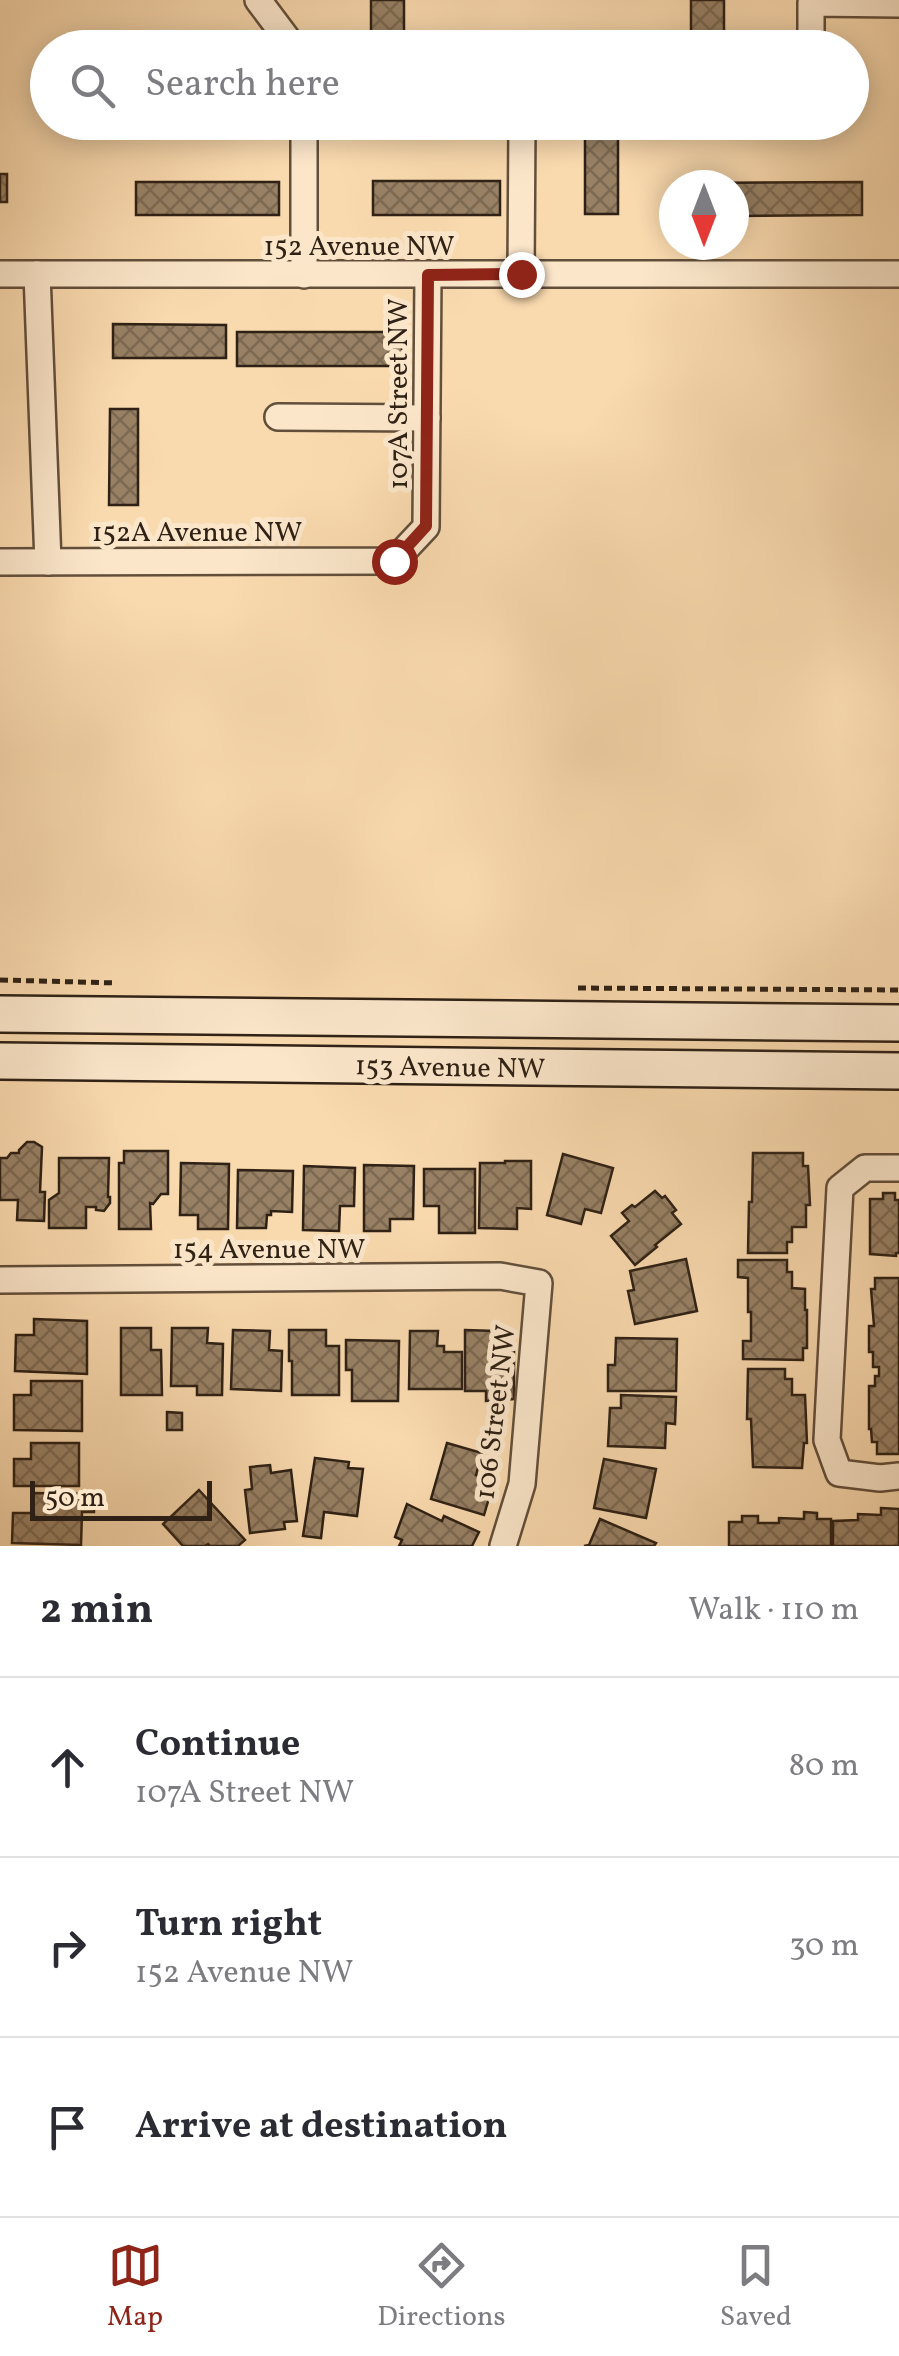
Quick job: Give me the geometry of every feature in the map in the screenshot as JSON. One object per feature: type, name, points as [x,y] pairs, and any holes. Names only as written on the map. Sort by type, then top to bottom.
[{"type":"main road","name":"153 Avenue NW","points":[[0,1014],[899,1023]]},
{"type":"main road","name":"153 Avenue NW","points":[[0,1061],[899,1070]]},
{"type":"street","points":[[258,0],[280,30]]},
{"type":"street","points":[[811,30],[811,3],[899,4]]},
{"type":"street","points":[[304,140],[304,275]]},
{"type":"street","points":[[521,274],[522,140]]},
{"type":"street","name":"152 Avenue NW","points":[[0,274],[899,274]]},
{"type":"street","points":[[38,274],[48,562]]},
{"type":"street","name":"107A Street NW","points":[[394,561],[426,526],[428,275]]},
{"type":"street","points":[[278,417],[427,418]]},
{"type":"street","name":"152A Avenue NW","points":[[0,562],[394,561]]},
{"type":"street","points":[[899,1168],[865,1168],[840,1188],[827,1440],[840,1472],[880,1478],[899,1476]]},
{"type":"street","name":"154 Avenue NW","points":[[0,1280],[500,1276],[539,1283]]},
{"type":"street","name":"106 Street NW","points":[[503,1546],[522,1484],[539,1283]]},
{"type":"path","points":[[0,980],[131,984]]},
{"type":"path","points":[[561,988],[899,990]]},
{"type":"building","points":[[371,0],[404,0],[404,30],[371,30]]},
{"type":"building","points":[[691,0],[724,0],[724,30],[691,30]]},
{"type":"building","points":[[585,140],[618,140],[618,214],[585,214]]},
{"type":"building","points":[[0,174],[7,174],[7,202],[0,202]]},
{"type":"building","points":[[373,181],[500,181],[500,215],[373,215]]},
{"type":"building","points":[[136,182],[279,182],[279,215],[136,215]]},
{"type":"building","points":[[862,182],[862,215],[749,216],[749,183]]},
{"type":"building","points":[[113,324],[226,325],[226,358],[113,358]]},
{"type":"building","points":[[237,332],[402,332],[402,366],[237,366]]},
{"type":"building","points":[[110,409],[138,409],[138,505],[109,505]]},
{"type":"building","points":[[27,1142],[42,1147],[40,1192],[45,1192],[44,1221],[17,1220],[18,1200],[0,1200],[0,1158],[19,1153]]},
{"type":"building","points":[[124,1151],[168,1151],[168,1194],[161,1194],[150,1203],[151,1229],[119,1229],[119,1163],[124,1163]]},
{"type":"building","points":[[753,1153],[803,1153],[803,1166],[808,1166],[810,1205],[806,1205],[806,1227],[792,1227],[787,1253],[748,1253]]},
{"type":"building","points":[[563,1154],[613,1168],[601,1213],[585,1209],[581,1224],[547,1215]]},
{"type":"building","points":[[59,1158],[109,1158],[110,1203],[104,1211],[86,1207],[86,1228],[49,1228],[49,1200],[59,1193]]},
{"type":"building","points":[[531,1161],[531,1209],[517,1208],[517,1229],[479,1228],[480,1163]]},
{"type":"building","points":[[181,1163],[229,1164],[228,1229],[198,1229],[198,1215],[180,1215]]},
{"type":"building","points":[[364,1165],[414,1166],[413,1219],[390,1219],[390,1231],[364,1231]]},
{"type":"building","points":[[304,1166],[355,1168],[354,1206],[340,1206],[339,1231],[303,1230]]},
{"type":"building","points":[[424,1169],[475,1169],[475,1233],[439,1233],[439,1206],[424,1206]]},
{"type":"building","points":[[238,1170],[293,1171],[292,1212],[271,1211],[266,1228],[237,1228]]},
{"type":"building","points":[[655,1191],[662,1198],[665,1196],[681,1224],[635,1265],[611,1236],[629,1221],[622,1213]]},
{"type":"building","points":[[883,1193],[895,1193],[895,1200],[899,1200],[896,1256],[870,1254],[870,1199],[883,1199]]},
{"type":"building","points":[[686,1259],[697,1311],[635,1324],[628,1291],[634,1290],[630,1271]]},
{"type":"building","points":[[738,1260],[787,1260],[792,1288],[805,1289],[807,1348],[803,1348],[803,1360],[743,1359],[743,1341],[751,1341],[751,1312],[748,1278],[738,1277]]},
{"type":"building","points":[[875,1278],[899,1278],[899,1454],[877,1454],[877,1442],[872,1442],[869,1429],[869,1386],[875,1386],[875,1376],[879,1376],[879,1367],[873,1367],[873,1352],[869,1352],[869,1326],[874,1326],[871,1289],[875,1289]]},
{"type":"building","points":[[34,1319],[87,1321],[87,1374],[15,1371],[16,1335],[34,1335]]},
{"type":"building","points":[[121,1328],[151,1328],[151,1350],[161,1350],[162,1395],[121,1395]]},
{"type":"building","points":[[172,1328],[208,1328],[207,1343],[223,1344],[222,1395],[197,1395],[197,1386],[171,1386]]},
{"type":"building","points":[[233,1330],[270,1331],[269,1350],[282,1351],[281,1391],[231,1389]]},
{"type":"building","points":[[289,1330],[326,1330],[326,1346],[339,1346],[339,1395],[292,1395]]},
{"type":"building","points":[[465,1330],[495,1331],[495,1343],[514,1343],[514,1399],[486,1401],[486,1391],[465,1391]]},
{"type":"building","points":[[410,1331],[438,1331],[437,1346],[444,1346],[444,1352],[462,1352],[462,1389],[409,1389]]},
{"type":"building","points":[[616,1338],[677,1339],[676,1391],[608,1391],[608,1365],[615,1365]]},
{"type":"building","points":[[346,1340],[399,1341],[398,1401],[352,1401],[352,1370],[346,1370]]},
{"type":"building","points":[[748,1369],[785,1369],[785,1379],[792,1379],[792,1395],[805,1395],[807,1443],[802,1468],[753,1467],[751,1419],[747,1419]]},
{"type":"building","points":[[31,1381],[82,1381],[82,1431],[14,1430],[14,1395],[31,1395]]},
{"type":"building","points":[[621,1395],[676,1397],[675,1424],[666,1423],[665,1448],[608,1446],[610,1408],[621,1408]]},
{"type":"building","points":[[167,1412],[182,1413],[182,1430],[167,1430]]},
{"type":"building","points":[[31,1443],[79,1443],[79,1486],[14,1486],[14,1459],[31,1459]]},
{"type":"building","points":[[447,1443],[482,1453],[476,1475],[494,1481],[484,1515],[431,1499]]},
{"type":"building","points":[[315,1458],[349,1462],[348,1468],[363,1469],[357,1516],[324,1512],[321,1538],[303,1536]]},
{"type":"building","points":[[604,1459],[656,1469],[646,1518],[594,1508]]},
{"type":"building","points":[[270,1465],[271,1473],[291,1470],[297,1521],[284,1522],[285,1529],[250,1533],[245,1490],[252,1489],[250,1467]]},
{"type":"building","points":[[199,1490],[245,1540],[238,1546],[183,1546],[163,1524]]},
{"type":"building","points":[[33,1493],[94,1494],[94,1512],[82,1512],[81,1545],[12,1543],[13,1513],[33,1513]]},
{"type":"building","points":[[407,1504],[442,1521],[444,1516],[479,1532],[472,1546],[399,1546],[402,1540],[395,1537]]},
{"type":"building","points":[[881,1508],[899,1509],[899,1546],[833,1546],[833,1521],[858,1520],[858,1514],[881,1515]]},
{"type":"building","points":[[804,1512],[817,1513],[817,1519],[831,1519],[831,1546],[729,1546],[729,1522],[742,1522],[742,1516],[758,1516],[758,1523],[779,1523],[779,1518],[804,1519]]},
{"type":"building","points":[[600,1519],[656,1543],[584,1546],[589,1545]]},
{"type":"route","points":[[394,561],[426,526],[428,275],[521,274]]}]
